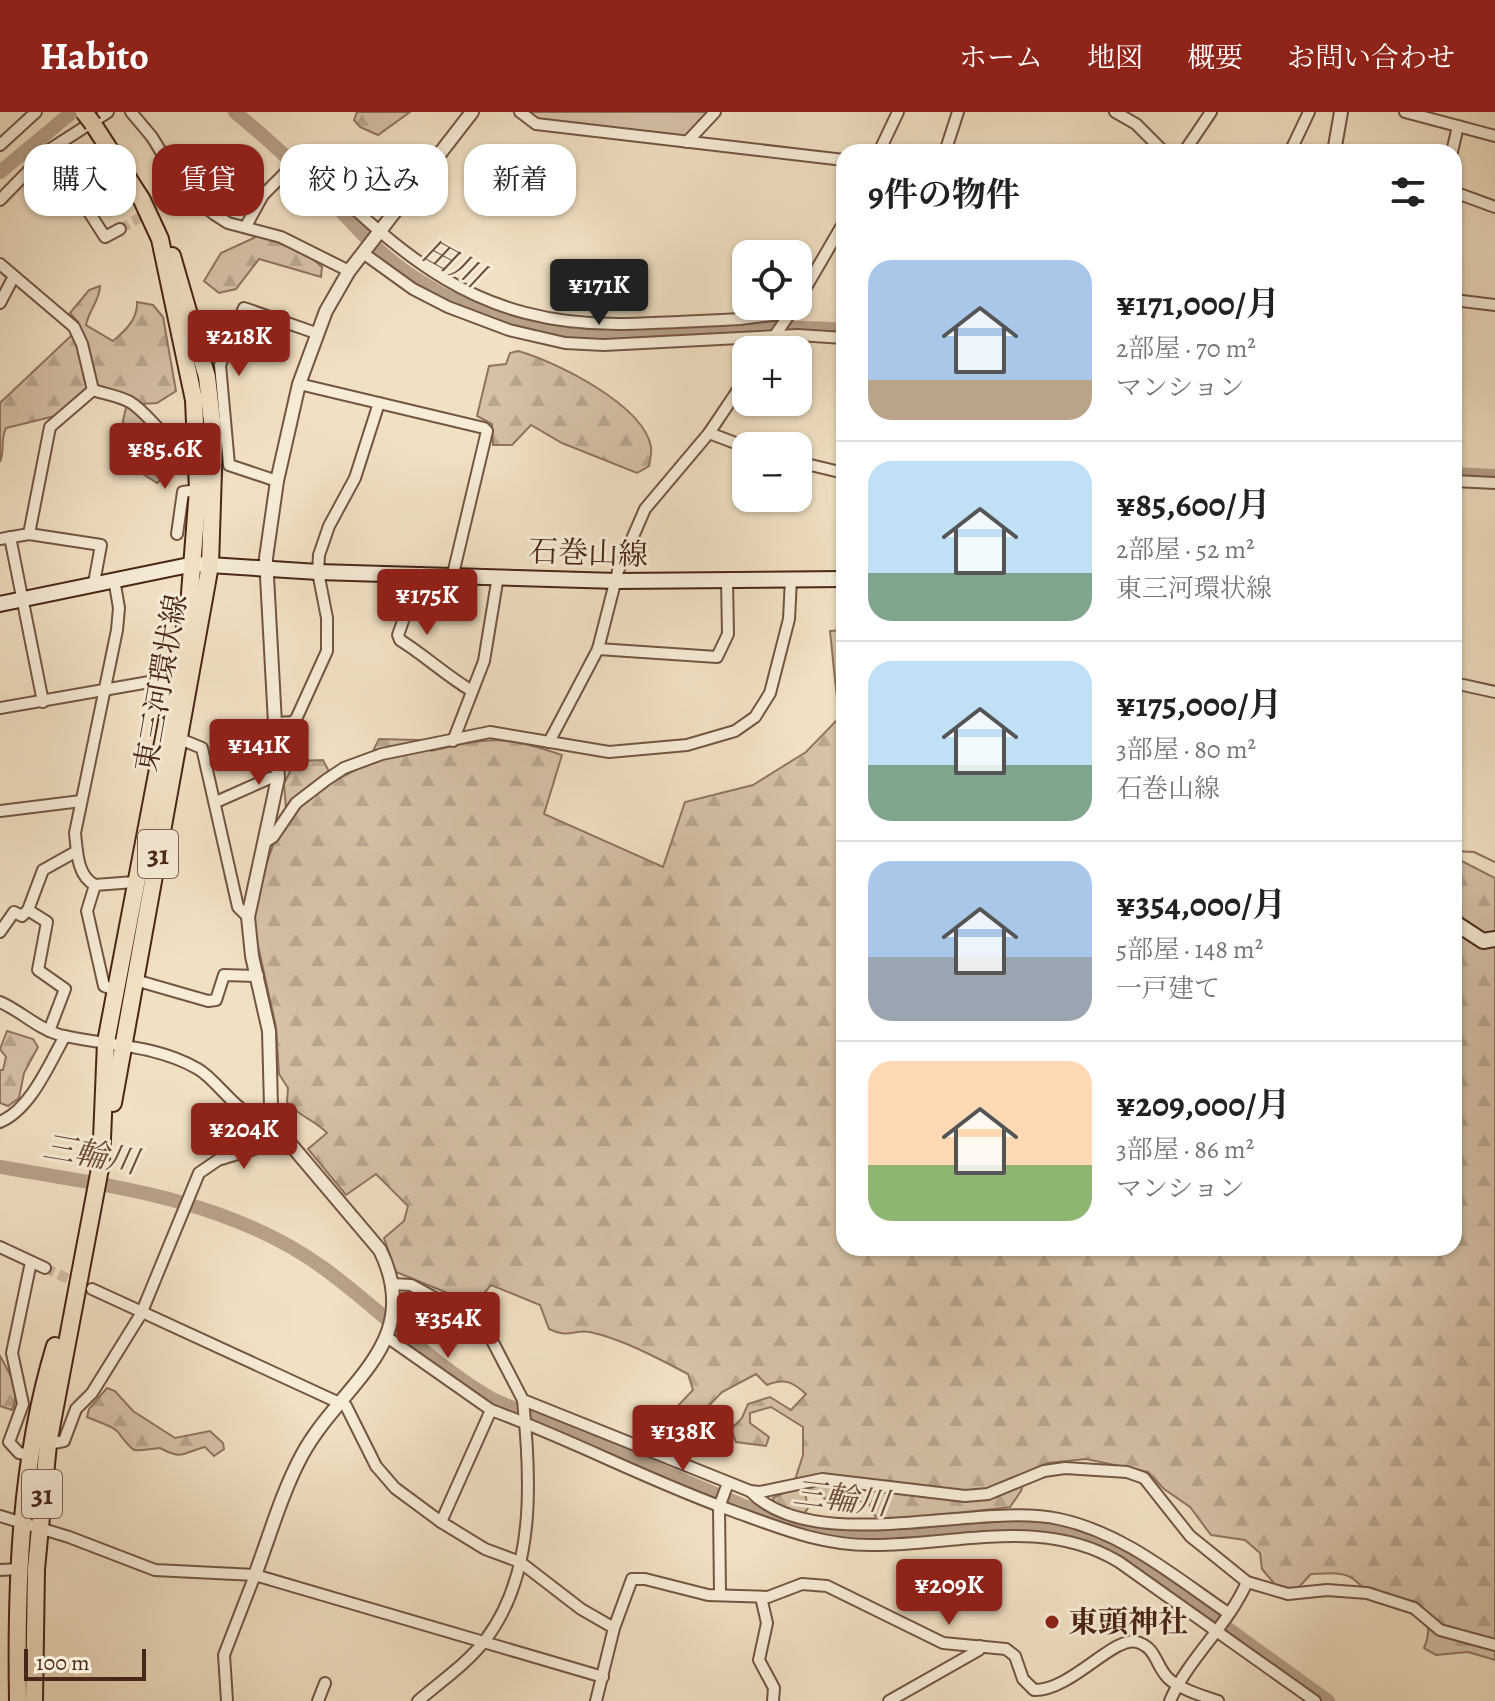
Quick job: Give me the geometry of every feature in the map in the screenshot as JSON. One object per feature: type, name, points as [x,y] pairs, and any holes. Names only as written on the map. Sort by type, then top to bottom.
[{"type":"main road","name":"東三河環状線","points":[[18,1701],[19,1569],[83,1290],[104,1141],[114,1043],[115,990],[174,682],[202,565],[194,400],[160,239],[142,200],[89,118]]},
{"type":"main road","name":"東三河環状線","points":[[114,1043],[135,980],[180,739],[214,439],[207,377],[187,300],[169,249],[160,239]]},
{"type":"main road","name":"石巻山線","points":[[0,604],[114,579],[202,565],[318,572],[617,581],[836,579]]},
{"type":"main road","points":[[1462,927],[1483,941],[1495,939]]},
{"type":"main road","name":"東三河環状線","points":[[34,1701],[30,1455],[46,1377],[83,1290]]},
{"type":"street","points":[[58,144],[108,112]]},
{"type":"street","points":[[131,112],[156,144]]},
{"type":"street","points":[[227,1701],[224,1655],[302,1456],[340,1402],[375,1361],[388,1336],[393,1312],[392,1284],[384,1259],[364,1228],[281,1133],[273,1117],[269,1031],[252,956],[248,917],[278,778],[266,569],[277,481],[299,384],[316,333],[349,271],[472,112]]},
{"type":"street","points":[[520,112],[536,124],[836,159]]},
{"type":"street","points":[[687,142],[715,112]]},
{"type":"street","points":[[883,144],[898,112]]},
{"type":"street","points":[[948,144],[958,112]]},
{"type":"street","points":[[1115,112],[1136,124],[1156,144]]},
{"type":"street","points":[[1189,144],[1211,112]]},
{"type":"street","points":[[1294,144],[1309,112]]},
{"type":"street","points":[[1335,144],[1341,112]]},
{"type":"street","points":[[1405,112],[1495,136]]},
{"type":"street","points":[[0,145],[27,114]]},
{"type":"street","points":[[1454,144],[1458,126]]},
{"type":"street","points":[[246,226],[263,195],[296,162],[378,234],[414,261],[450,284],[490,303],[542,318],[578,324],[732,317]]},
{"type":"street","points":[[0,200],[24,176]]},
{"type":"street","points":[[1462,195],[1495,207]]},
{"type":"street","points":[[91,216],[105,237],[120,229]]},
{"type":"street","points":[[219,216],[228,223],[281,237],[349,271]]},
{"type":"street","points":[[812,277],[836,236]]},
{"type":"street","points":[[365,251],[413,289],[448,307],[509,330],[565,343],[604,345],[775,335],[836,338]]},
{"type":"street","points":[[0,264],[74,327],[82,344],[93,390]]},
{"type":"street","points":[[0,303],[13,278]]},
{"type":"street","points":[[1462,301],[1495,305]]},
{"type":"street","points":[[277,481],[229,465],[220,365],[244,308],[316,333]]},
{"type":"street","points":[[775,335],[785,320]]},
{"type":"street","points":[[299,384],[487,431],[453,574]]},
{"type":"street","points":[[93,390],[127,400],[157,430],[187,448],[198,450]]},
{"type":"street","points":[[29,534],[50,427],[93,390]]},
{"type":"street","points":[[549,742],[598,649],[617,581],[645,509],[709,433],[732,399]]},
{"type":"street","points":[[276,723],[293,722],[297,717],[324,662],[328,634],[318,572],[319,555],[329,526],[355,478],[379,403]]},
{"type":"street","points":[[709,433],[732,442]]},
{"type":"street","points":[[812,465],[836,471]]},
{"type":"street","points":[[1462,481],[1495,483]]},
{"type":"street","points":[[177,534],[183,492],[198,490]]},
{"type":"street","points":[[43,702],[23,599],[5,538],[29,534],[101,545],[94,583]]},
{"type":"street","points":[[420,573],[398,635],[400,640],[437,663],[441,673],[472,691]]},
{"type":"street","points":[[453,741],[484,661],[498,576]]},
{"type":"street","points":[[114,579],[119,608],[117,630],[75,833],[85,878],[95,885],[134,882]]},
{"type":"street","points":[[265,842],[273,837],[296,803],[344,768],[382,754],[490,732],[609,752],[657,749],[716,737],[748,724],[770,693],[789,619],[791,579]]},
{"type":"street","points":[[598,649],[717,657],[728,634],[727,580]]},
{"type":"street","points":[[0,708],[155,681],[174,682]]},
{"type":"street","points":[[1462,685],[1495,692]]},
{"type":"street","points":[[180,739],[202,748],[238,907],[248,917]]},
{"type":"street","points":[[216,802],[270,778],[278,778]]},
{"type":"street","points":[[0,811],[81,801]]},
{"type":"street","points":[[0,932],[14,912],[22,916],[28,910],[43,870],[77,851]]},
{"type":"street","points":[[95,885],[87,911],[104,986],[115,990]]},
{"type":"street","points":[[28,910],[47,922],[38,970],[65,989],[49,1031]]},
{"type":"street","points":[[135,980],[208,1001],[216,1000],[221,993],[224,975],[258,976]]},
{"type":"street","points":[[0,1002],[49,1031],[153,1051],[195,1067],[246,1111],[265,1119],[273,1117]]},
{"type":"street","points":[[0,1122],[16,1114],[27,1100],[65,1036]]},
{"type":"street","points":[[48,1444],[64,1441],[76,1409],[92,1393],[141,1314],[180,1212],[199,1173],[210,1164],[257,1148],[281,1133]]},
{"type":"street","points":[[0,1247],[45,1268]]},
{"type":"street","points":[[30,1455],[19,1453],[9,1442],[23,1404],[12,1353],[31,1262]]},
{"type":"street","points":[[392,1284],[411,1285],[484,1325],[523,1402],[528,1466],[520,1562],[510,1597],[483,1643],[418,1701]]},
{"type":"street","points":[[83,1290],[340,1402],[351,1410],[376,1466],[395,1488],[485,1549],[520,1562],[581,1609],[614,1628]]},
{"type":"street","points":[[388,1336],[491,1410],[796,1535],[873,1545],[1004,1535],[1070,1541],[1119,1562],[1222,1621]]},
{"type":"street","points":[[523,1402],[727,1486],[750,1491],[760,1492],[822,1479],[965,1496],[1006,1489],[1044,1471],[1065,1468],[1127,1472],[1144,1478],[1190,1536],[1247,1582],[1288,1594],[1336,1590],[1367,1593],[1414,1608],[1440,1630],[1495,1645]]},
{"type":"street","points":[[441,1522],[491,1410]]},
{"type":"street","points":[[720,1593],[719,1504],[727,1486]]},
{"type":"street","points":[[750,1491],[775,1509],[836,1522],[892,1525],[1024,1516],[1061,1519],[1136,1549],[1315,1701]]},
{"type":"street","points":[[0,1516],[164,1572],[255,1575],[603,1677]]},
{"type":"street","points":[[0,1570],[19,1569]]},
{"type":"street","points":[[596,1701],[614,1628],[632,1579],[645,1579],[697,1595],[720,1593],[761,1597],[802,1584],[827,1586],[954,1647],[995,1646],[1015,1656],[1023,1679],[1029,1687],[1040,1690],[1083,1672],[1121,1643],[1139,1642],[1151,1650],[1167,1678],[1218,1701]]},
{"type":"street","points":[[1170,1701],[1177,1684],[1247,1582]]},
{"type":"street","points":[[761,1597],[767,1623],[759,1667],[774,1688],[773,1701]]},
{"type":"street","points":[[889,1701],[979,1650],[980,1646]]},
{"type":"street","points":[[318,1701],[325,1683]]},
{"type":"green space","points":[[357,112],[410,112],[378,135],[360,127],[354,120]]},
{"type":"green space","points":[[526,112],[708,112],[684,137],[537,120]]},
{"type":"green space","points":[[260,235],[307,254],[322,267],[321,277],[259,259],[236,289],[219,293],[204,281],[221,253]]},
{"type":"green space","points":[[100,286],[86,325],[113,341],[133,319],[137,302],[153,305],[163,317],[176,391],[157,403],[141,404],[143,418],[175,453],[166,476],[157,483],[132,467],[133,449],[119,438],[128,399],[98,389],[63,414],[6,428],[0,462],[0,403],[73,334],[78,322],[70,313],[89,290]]},
{"type":"green space","points":[[518,351],[553,364],[616,401],[645,431],[651,447],[649,466],[637,473],[562,443],[531,425],[512,445],[493,445],[492,424],[477,416],[489,366],[506,364],[510,353]]},
{"type":"green space","points":[[830,631],[836,631],[836,689]]},
{"type":"green space","points":[[836,721],[836,1256],[1462,1256],[1462,861],[1495,878],[1495,1660],[1468,1652],[1436,1655],[1424,1648],[1428,1635],[1427,1623],[1413,1601],[1390,1603],[1372,1600],[1359,1583],[1346,1575],[1311,1574],[1298,1588],[1278,1588],[1262,1569],[1260,1553],[1245,1540],[1211,1535],[1190,1507],[1164,1489],[1148,1472],[1086,1459],[1048,1463],[1026,1475],[1021,1491],[1010,1507],[889,1521],[875,1516],[869,1504],[848,1497],[828,1501],[811,1489],[805,1493],[808,1508],[804,1514],[775,1504],[773,1498],[792,1489],[803,1455],[803,1427],[771,1407],[750,1413],[750,1423],[769,1437],[766,1446],[736,1442],[731,1429],[742,1418],[748,1404],[770,1397],[791,1410],[806,1394],[797,1387],[788,1382],[767,1385],[756,1374],[722,1392],[671,1445],[655,1444],[651,1434],[665,1432],[673,1411],[693,1390],[688,1374],[603,1335],[584,1331],[567,1334],[549,1329],[540,1305],[491,1285],[480,1298],[487,1318],[450,1294],[396,1272],[384,1238],[404,1221],[408,1206],[376,1174],[346,1195],[308,1149],[327,1133],[287,1102],[288,1088],[279,1074],[276,1027],[253,923],[261,879],[275,840],[287,821],[284,784],[295,761],[323,760],[334,781],[366,765],[379,739],[419,740],[431,751],[483,741],[525,744],[562,755],[544,814],[663,867],[685,802],[753,785],[806,752]]},
{"type":"green space","points":[[7,1031],[33,1039],[38,1047],[24,1073],[19,1098],[8,1106],[0,1103],[0,1070],[3,1070],[6,1057],[0,1049]]},
{"type":"green space","points":[[0,1356],[15,1389],[12,1410],[0,1406]]},
{"type":"green space","points":[[107,1388],[115,1391],[133,1411],[175,1438],[210,1431],[223,1443],[224,1449],[214,1456],[205,1447],[179,1455],[160,1448],[135,1450],[117,1431],[87,1417],[89,1409]]},
{"type":"waterway","points":[[0,172],[72,112]]},
{"type":"waterway","name":"田川","points":[[235,112],[325,194],[389,259],[435,290],[486,314],[540,330],[596,337],[627,338],[782,328],[836,329]]},
{"type":"waterway","name":"田川","points":[[1462,474],[1495,476]]},
{"type":"waterway","points":[[1462,851],[1474,852],[1495,862]]},
{"type":"waterway","name":"三輪川","points":[[0,1167],[126,1189],[208,1210],[247,1225],[322,1267],[448,1370],[494,1400],[785,1523],[824,1531],[897,1535],[1013,1526],[1050,1528],[1079,1536],[1134,1561],[1328,1701]]},
{"type":"tunnel","points":[[120,229],[152,210]]},
{"type":"tunnel","points":[[45,1268],[82,1285]]},
{"type":"place","name":"東頭神社","points":[[1052,1622]]}]
